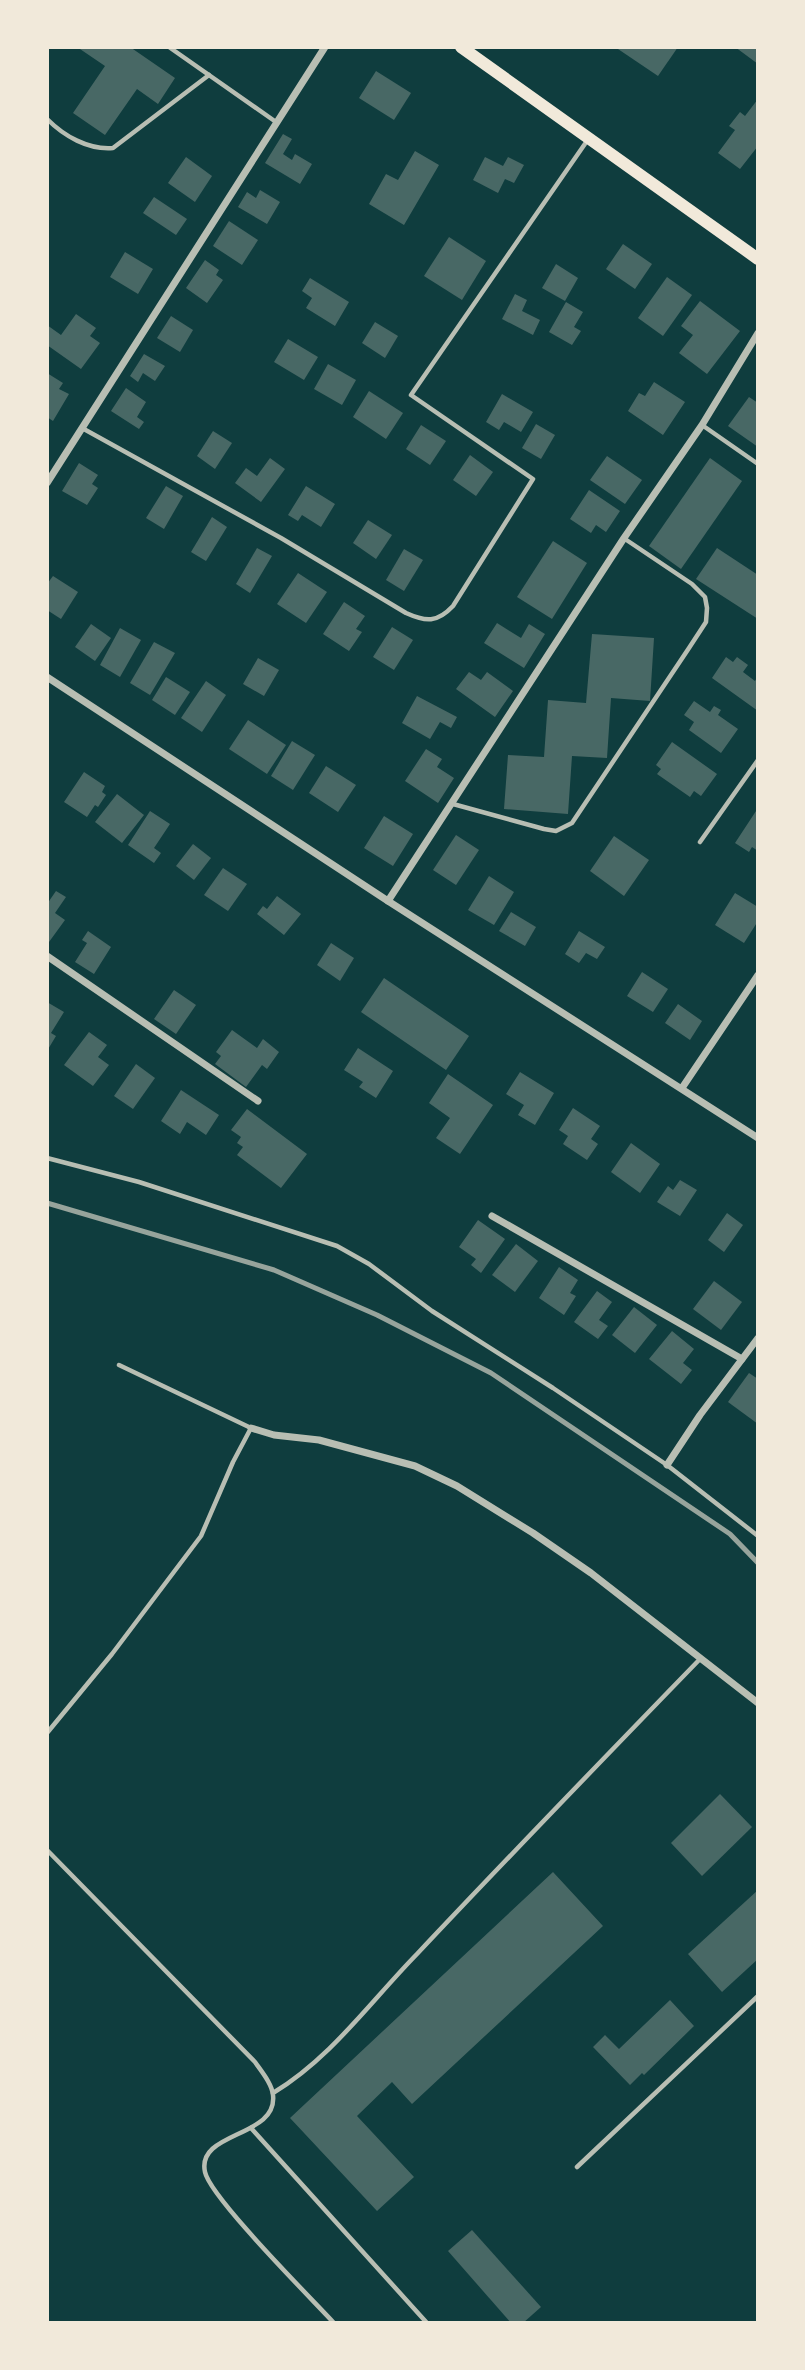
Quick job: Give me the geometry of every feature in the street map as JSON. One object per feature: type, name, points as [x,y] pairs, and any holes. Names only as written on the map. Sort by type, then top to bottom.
[{"type":"main road","points":[[461,47],[758,259]]},
{"type":"street","points":[[47,483],[325,47]]},
{"type":"street","points":[[388,901],[624,538],[702,425],[758,332]]},
{"type":"street","points":[[47,677],[388,901],[758,1138]]},
{"type":"street","points":[[47,956],[258,1101]]},
{"type":"street","points":[[681,1088],[758,975]]},
{"type":"street","points":[[492,1216],[742,1359]]},
{"type":"street","points":[[667,1465],[758,1338]]},
{"type":"street","points":[[251,1428],[274,1435],[319,1440],[415,1466],[457,1486],[591,1573],[699,1660],[758,1703]]},
{"type":"lane","points":[[169,47],[276,122]]},
{"type":"lane","points":[[47,119],[61,133],[98,149],[113,148],[209,75]]},
{"type":"lane","points":[[81,428],[281,538],[406,613],[424,621],[443,617],[453,607],[533,479],[411,396],[590,138]]},
{"type":"lane","points":[[702,425],[758,464]]},
{"type":"lane","points":[[453,804],[544,830],[564,829],[572,823],[706,622],[705,597],[692,584],[624,538]]},
{"type":"lane","points":[[700,842],[758,760]]},
{"type":"lane","points":[[47,1158],[139,1182],[337,1246],[369,1264],[432,1311],[667,1465],[758,1536]]},
{"type":"lane","points":[[47,1733],[112,1654],[201,1536],[251,1428],[119,1365]]},
{"type":"lane","points":[[273,2093],[299,2078],[339,2040],[415,1956],[699,1660]]},
{"type":"lane","points":[[47,1850],[256,2062],[273,2093],[268,2117],[251,2128],[234,2134],[208,2155],[204,2165],[205,2176],[230,2210],[334,2323]]},
{"type":"lane","points":[[577,2167],[758,1996]]},
{"type":"lane","points":[[251,2128],[427,2323]]},
{"type":"building","points":[[77,47],[130,47],[175,78],[158,104],[137,89],[105,135],[73,113],[105,66]]},
{"type":"building","points":[[615,47],[678,47],[658,76]]},
{"type":"building","points":[[735,47],[758,47],[758,64]]},
{"type":"building","points":[[376,71],[411,93],[394,120],[359,98]]},
{"type":"building","points":[[758,99],[758,146],[740,169],[718,153],[735,130],[729,126],[740,112],[745,116]]},
{"type":"building","points":[[283,134],[292,139],[283,154],[292,160],[295,154],[312,164],[300,184],[265,163]]},
{"type":"building","points":[[415,151],[439,165],[404,225],[369,204],[386,174],[398,180]]},
{"type":"building","points":[[186,157],[212,176],[195,202],[168,183]]},
{"type":"building","points":[[485,157],[503,166],[508,157],[524,165],[514,183],[505,179],[498,193],[473,180]]},
{"type":"building","points":[[260,190],[280,202],[267,224],[238,207],[247,192],[256,198]]},
{"type":"building","points":[[154,197],[187,219],[176,235],[143,213]]},
{"type":"building","points":[[229,221],[258,240],[242,265],[213,246]]},
{"type":"building","points":[[449,237],[486,261],[462,300],[424,276]]},
{"type":"building","points":[[623,244],[652,264],[635,289],[606,269]]},
{"type":"building","points":[[125,252],[153,269],[138,294],[110,277]]},
{"type":"building","points":[[205,260],[219,270],[216,275],[223,280],[207,303],[186,288]]},
{"type":"building","points":[[556,264],[578,278],[565,301],[542,288]]},
{"type":"building","points":[[667,277],[692,295],[663,336],[638,318]]},
{"type":"building","points":[[310,278],[349,302],[335,326],[306,308],[312,298],[302,291]]},
{"type":"building","points":[[515,294],[527,300],[522,311],[540,320],[533,335],[502,319]]},
{"type":"building","points":[[700,301],[740,331],[707,374],[679,353],[693,335],[681,326]]},
{"type":"building","points":[[566,302],[583,312],[574,327],[581,331],[572,345],[549,332]]},
{"type":"building","points":[[76,314],[96,328],[90,336],[100,343],[81,369],[47,345],[47,325],[61,335]]},
{"type":"building","points":[[171,316],[193,330],[180,352],[157,338]]},
{"type":"building","points":[[375,322],[398,336],[385,358],[362,343]]},
{"type":"building","points":[[288,339],[318,357],[304,380],[274,362]]},
{"type":"building","points":[[144,354],[165,366],[155,381],[143,373],[138,382],[130,376]]},
{"type":"building","points":[[328,364],[356,380],[342,405],[314,389]]},
{"type":"building","points":[[47,373],[63,383],[59,389],[69,394],[53,421],[47,417]]},
{"type":"building","points":[[654,382],[685,402],[663,435],[628,411],[639,393],[645,396]]},
{"type":"building","points":[[126,388],[146,402],[137,417],[144,422],[139,429],[111,411]]},
{"type":"building","points":[[369,391],[403,413],[386,439],[353,417]]},
{"type":"building","points":[[502,394],[533,412],[521,432],[504,422],[499,430],[486,422]]},
{"type":"building","points":[[749,397],[758,403],[758,447],[728,426]]},
{"type":"building","points":[[536,424],[555,435],[541,459],[522,448]]},
{"type":"building","points":[[421,425],[446,441],[430,465],[406,449]]},
{"type":"building","points":[[213,431],[232,443],[215,469],[197,456]]},
{"type":"building","points":[[470,455],[493,472],[476,496],[453,480]]},
{"type":"building","points":[[607,456],[642,480],[625,504],[590,480]]},
{"type":"building","points":[[270,458],[285,469],[261,502],[235,483],[246,468],[257,476]]},
{"type":"building","points":[[710,458],[742,481],[681,569],[649,546]]},
{"type":"building","points":[[79,463],[98,475],[92,484],[98,488],[87,505],[62,491]]},
{"type":"building","points":[[166,486],[183,496],[164,529],[146,518]]},
{"type":"building","points":[[306,486],[335,504],[321,527],[302,515],[298,521],[288,515]]},
{"type":"building","points":[[589,490],[620,511],[606,532],[596,525],[591,533],[570,519]]},
{"type":"building","points":[[212,517],[227,527],[206,561],[191,552]]},
{"type":"building","points":[[368,520],[392,535],[376,559],[353,543]]},
{"type":"building","points":[[553,541],[587,563],[552,619],[517,597]]},
{"type":"building","points":[[257,548],[272,556],[250,593],[236,584]]},
{"type":"building","points":[[717,548],[758,575],[758,619],[696,579]]},
{"type":"building","points":[[404,549],[423,560],[404,591],[386,580]]},
{"type":"building","points":[[298,573],[327,592],[306,623],[277,604]]},
{"type":"building","points":[[53,576],[78,592],[61,619],[47,610],[47,584]]},
{"type":"building","points":[[344,602],[365,616],[356,629],[362,632],[349,651],[323,634]]},
{"type":"building","points":[[497,623],[521,638],[529,624],[545,634],[524,668],[484,643]]},
{"type":"building","points":[[91,624],[111,638],[95,661],[75,647]]},
{"type":"building","points":[[392,627],[413,640],[394,670],[373,657]]},
{"type":"building","points":[[120,628],[141,640],[120,677],[100,665]]},
{"type":"building","points":[[592,634],[654,638],[650,701],[611,698],[607,758],[572,756],[568,814],[504,809],[508,755],[544,757],[548,700],[586,703]]},
{"type":"building","points":[[154,642],[175,653],[150,695],[130,683]]},
{"type":"building","points":[[726,657],[733,662],[737,657],[748,665],[743,672],[755,681],[758,676],[758,711],[712,678]]},
{"type":"building","points":[[258,658],[279,670],[264,696],[243,684]]},
{"type":"building","points":[[469,672],[481,680],[487,672],[513,691],[495,717],[456,689]]},
{"type":"building","points":[[166,677],[190,692],[175,715],[152,700]]},
{"type":"building","points":[[206,681],[226,695],[202,732],[181,718]]},
{"type":"building","points":[[417,696],[457,717],[451,728],[440,722],[430,739],[402,723]]},
{"type":"building","points":[[694,701],[710,712],[714,706],[721,710],[718,715],[738,729],[721,753],[689,730],[694,722],[684,715]]},
{"type":"building","points":[[248,720],[286,745],[267,774],[229,749]]},
{"type":"building","points":[[292,741],[315,755],[293,790],[271,776]]},
{"type":"building","points":[[672,742],[717,774],[701,796],[694,791],[690,797],[657,774],[661,769],[656,765]]},
{"type":"building","points":[[426,749],[442,759],[437,767],[454,778],[438,803],[405,781]]},
{"type":"building","points":[[326,766],[356,785],[338,812],[309,793]]},
{"type":"building","points":[[84,772],[105,786],[102,792],[106,795],[87,817],[64,802]]},
{"type":"building","points":[[117,794],[144,815],[122,843],[95,822]]},
{"type":"building","points":[[758,808],[758,851],[752,847],[749,852],[735,843]]},
{"type":"building","points":[[150,811],[170,824],[154,848],[161,853],[154,863],[128,845]]},
{"type":"building","points":[[384,816],[413,834],[393,866],[364,848]]},
{"type":"building","points":[[456,835],[479,850],[456,885],[433,870]]},
{"type":"building","points":[[614,836],[649,860],[624,896],[590,871]]},
{"type":"building","points":[[193,844],[211,858],[194,880],[176,866]]},
{"type":"building","points":[[223,868],[247,884],[228,911],[204,895]]},
{"type":"building","points":[[489,876],[514,892],[494,925],[468,910]]},
{"type":"building","points":[[56,891],[66,897],[55,913],[65,920],[49,942],[47,904]]},
{"type":"building","points":[[735,893],[758,907],[758,921],[744,943],[715,925]]},
{"type":"building","points":[[277,896],[301,914],[284,935],[257,914],[263,906],[267,909]]},
{"type":"building","points":[[511,912],[536,927],[525,946],[499,931]]},
{"type":"building","points":[[88,931],[111,947],[94,974],[75,962],[87,943],[82,940]]},
{"type":"building","points":[[579,931],[605,947],[597,959],[586,953],[579,963],[565,954]]},
{"type":"building","points":[[331,943],[354,958],[340,981],[317,965]]},
{"type":"building","points":[[642,972],[668,989],[653,1012],[627,996]]},
{"type":"building","points":[[384,978],[469,1036],[446,1070],[361,1012]]},
{"type":"building","points":[[174,990],[196,1005],[176,1034],[154,1019]]},
{"type":"building","points":[[47,1002],[64,1012],[51,1033],[56,1036],[47,1051]]},
{"type":"building","points":[[678,1004],[702,1021],[690,1040],[665,1023]]},
{"type":"building","points":[[232,1030],[257,1048],[263,1039],[279,1052],[267,1069],[262,1065],[246,1087],[215,1064],[221,1056],[216,1052]]},
{"type":"building","points":[[89,1032],[107,1045],[98,1057],[109,1065],[93,1086],[64,1065]]},
{"type":"building","points":[[358,1048],[393,1071],[376,1098],[359,1087],[363,1082],[344,1070]]},
{"type":"building","points":[[136,1064],[155,1078],[133,1109],[114,1096]]},
{"type":"building","points":[[520,1072],[554,1093],[535,1125],[518,1115],[524,1105],[506,1094]]},
{"type":"building","points":[[448,1074],[493,1105],[460,1154],[436,1138],[450,1118],[429,1103]]},
{"type":"building","points":[[181,1090],[219,1115],[206,1135],[187,1122],[180,1134],[161,1121]]},
{"type":"building","points":[[573,1108],[600,1126],[591,1139],[598,1144],[587,1160],[563,1144],[568,1136],[559,1130]]},
{"type":"building","points":[[247,1109],[307,1154],[281,1188],[237,1155],[243,1147],[237,1143],[241,1137],[231,1130]]},
{"type":"building","points":[[631,1143],[660,1164],[640,1193],[611,1172]]},
{"type":"building","points":[[680,1180],[697,1190],[680,1216],[657,1202],[668,1186],[673,1190]]},
{"type":"building","points":[[727,1213],[743,1225],[724,1252],[708,1240]]},
{"type":"building","points":[[478,1220],[505,1239],[481,1273],[471,1265],[476,1259],[459,1247]]},
{"type":"building","points":[[516,1244],[538,1261],[515,1292],[492,1275]]},
{"type":"building","points":[[559,1267],[578,1280],[570,1293],[576,1296],[564,1315],[539,1298]]},
{"type":"building","points":[[714,1281],[742,1302],[721,1330],[693,1309]]},
{"type":"building","points":[[597,1291],[612,1302],[599,1320],[608,1326],[598,1339],[574,1322]]},
{"type":"building","points":[[634,1307],[657,1325],[635,1353],[612,1335]]},
{"type":"building","points":[[672,1331],[694,1349],[683,1363],[692,1370],[681,1384],[649,1359]]},
{"type":"building","points":[[749,1373],[758,1379],[758,1424],[728,1402]]},
{"type":"building","points":[[720,1794],[752,1827],[702,1876],[671,1843]]},
{"type":"building","points":[[553,1872],[603,1926],[412,2104],[392,2082],[357,2116],[414,2177],[377,2211],[290,2118]]},
{"type":"building","points":[[758,1890],[758,1959],[722,1992],[688,1954]]},
{"type":"building","points":[[670,2000],[694,2026],[644,2075],[642,2073],[630,2085],[593,2047],[605,2035],[619,2049]]},
{"type":"building","points":[[472,2230],[541,2307],[523,2323],[511,2323],[448,2251]]},
{"type":"railway","points":[[47,1203],[274,1270],[377,1315],[491,1373],[730,1534],[758,1563]]}]
